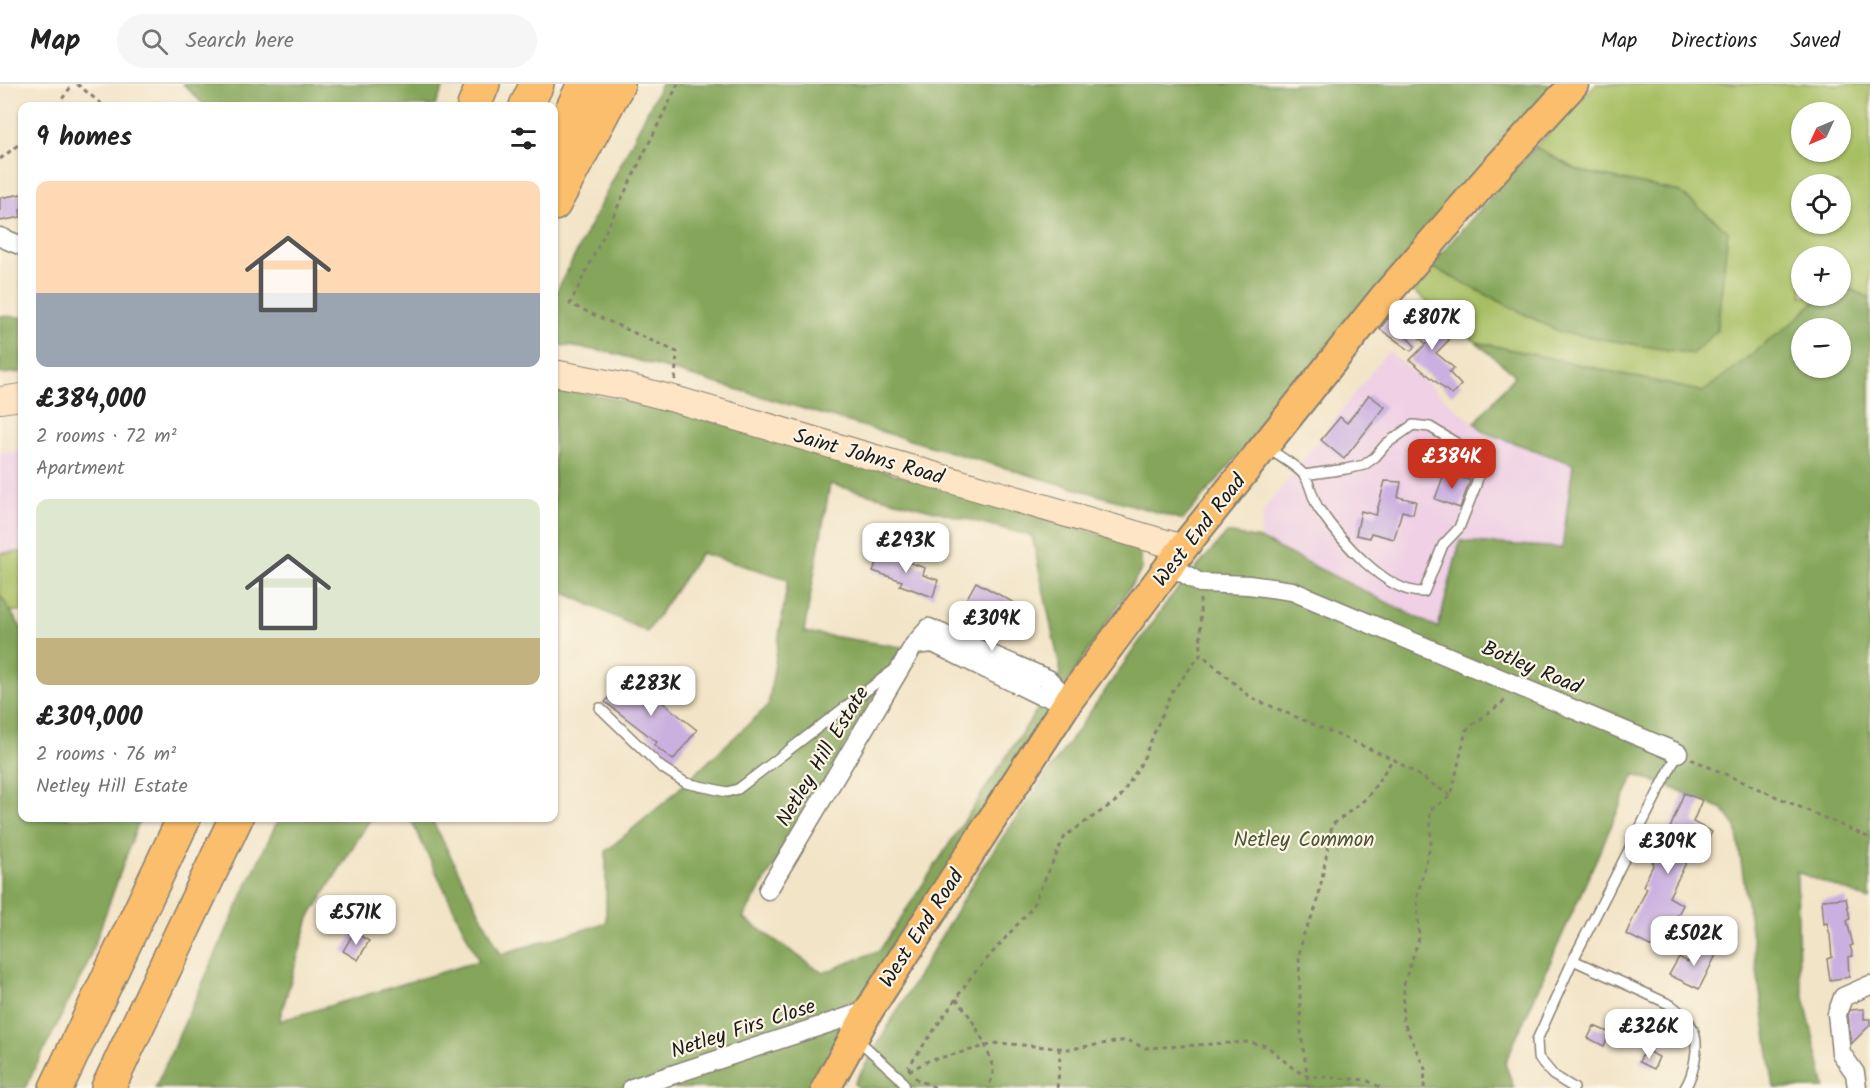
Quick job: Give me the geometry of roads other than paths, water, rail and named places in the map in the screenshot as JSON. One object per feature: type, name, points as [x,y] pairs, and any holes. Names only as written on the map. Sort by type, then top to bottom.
[{"type":"highway","points":[[476,102],[483,84]]},
{"type":"highway","points":[[528,102],[537,84]]},
{"type":"highway","points":[[558,140],[584,84]]},
{"type":"highway","points":[[558,196],[618,84]]},
{"type":"highway","points":[[57,1088],[182,822]]},
{"type":"highway","points":[[108,1088],[234,822]]},
{"type":"main road","name":"West End Road","points":[[826,1088],[869,1010],[1069,700],[1176,557],[1384,297],[1492,173],[1574,84]]},
{"type":"main road","name":"Saint Johns Road","points":[[558,374],[674,399],[1176,557]]},
{"type":"main road","points":[[0,400],[18,398]]},
{"type":"street","points":[[0,237],[18,244]]},
{"type":"street","name":"Botley Road","points":[[1176,557],[1200,583],[1249,585],[1292,591],[1678,753]]},
{"type":"street","name":"Netley Hill Estate","points":[[768,890],[914,645],[933,643],[1039,695],[1069,700]]},
{"type":"street","points":[[1857,1088],[1855,1073],[1841,1053],[1837,1014],[1843,997],[1870,985]]},
{"type":"street","name":"Netley Firs Close","points":[[632,1088],[869,1010]]},
{"type":"lane","points":[[1265,446],[1304,475],[1318,507],[1348,545],[1369,566],[1404,590],[1413,592],[1424,592],[1443,545],[1459,528],[1476,485],[1480,468],[1476,456],[1430,427],[1413,425],[1386,444],[1375,457],[1364,465],[1304,475]]},
{"type":"lane","points":[[600,708],[661,767],[686,783],[727,792],[738,789],[904,663]]},
{"type":"lane","points":[[1574,1088],[1553,1075],[1538,1057],[1537,1040],[1573,960],[1678,753]]},
{"type":"lane","points":[[1573,960],[1671,1005],[1684,1014],[1694,1030],[1695,1057],[1690,1079],[1685,1088]]},
{"type":"lane","points":[[854,1037],[901,1081]]},
{"type":"park label","name":"Netley Common","points":[[1304,839]]}]
